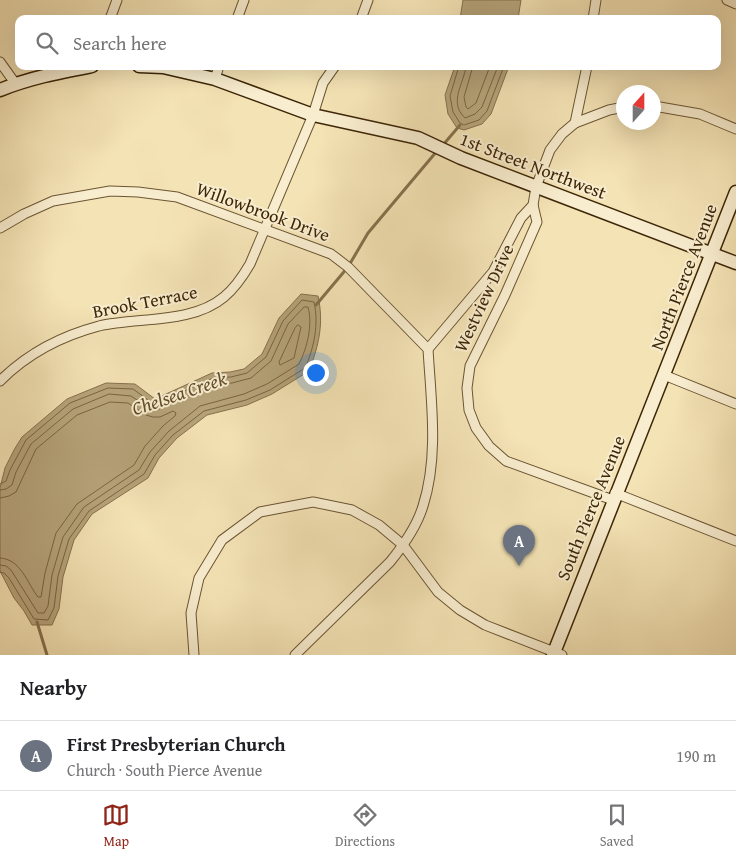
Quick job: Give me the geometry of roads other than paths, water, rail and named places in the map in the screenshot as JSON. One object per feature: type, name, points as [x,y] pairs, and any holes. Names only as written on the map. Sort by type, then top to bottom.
[{"type":"street","points":[[111,15],[117,0]]},
{"type":"street","points":[[238,15],[244,0]]},
{"type":"street","points":[[362,15],[368,0]]},
{"type":"street","points":[[594,15],[596,0]]},
{"type":"street","points":[[727,0],[736,4]]},
{"type":"street","points":[[0,62],[16,84]]},
{"type":"street","points":[[0,90],[69,70]]},
{"type":"street","name":"1st Street Northwest","points":[[176,70],[214,79],[313,115],[418,138],[461,158],[736,263]]},
{"type":"street","points":[[214,79],[217,70]]},
{"type":"street","name":"Brook Terrace","points":[[0,381],[14,367],[38,350],[67,336],[100,326],[181,315],[206,308],[224,298],[250,264],[313,115],[323,83],[332,70]]},
{"type":"street","points":[[576,123],[586,70]]},
{"type":"street","points":[[661,107],[700,114],[736,129]]},
{"type":"street","points":[[576,123],[616,109]]},
{"type":"street","name":"Westview Drive","points":[[576,123],[562,134],[550,150],[536,186],[533,205],[537,222],[505,295],[470,366],[467,388],[469,410],[476,428],[489,446],[506,461],[614,496],[736,541]]},
{"type":"street","name":"Willowbrook Drive","points":[[0,228],[24,214],[53,201],[110,192],[138,192],[177,197],[331,254],[348,267],[428,349]]},
{"type":"street","name":"North Pierce Avenue","points":[[664,375],[736,192]]},
{"type":"street","points":[[295,655],[390,562],[403,545],[423,508],[432,471],[433,425],[428,349],[493,272],[521,218],[533,205]]},
{"type":"street","points":[[664,375],[736,404]]},
{"type":"street","name":"South Pierce Avenue","points":[[556,654],[614,496],[664,375]]},
{"type":"street","points":[[194,655],[191,613],[199,578],[222,540],[260,512],[313,502],[352,510],[379,525],[403,545],[438,592],[460,610],[485,625],[556,654]]},
{"type":"water","points":[[463,0],[521,0],[519,15],[461,15]]},
{"type":"water","points":[[454,70],[508,70],[491,114],[482,124],[464,130],[457,128],[448,114],[445,95]]},
{"type":"water","points":[[301,294],[318,296],[321,315],[320,334],[309,371],[272,394],[247,405],[207,415],[177,438],[159,458],[148,478],[92,514],[74,540],[63,577],[59,609],[52,625],[32,625],[14,598],[0,571],[0,488],[5,468],[22,437],[67,399],[106,383],[135,384],[155,399],[212,373],[244,369],[262,354],[279,318]]},
{"type":"waterway","name":"Chelsea Creek","points":[[443,145],[460,125]]},
{"type":"waterway","name":"Chelsea Creek","points":[[316,305],[348,267],[368,233],[437,151]]},
{"type":"waterway","name":"Chelsea Creek","points":[[37,622],[47,655]]},
{"type":"place","name":"First Presbyterian Church","points":[[519,566]]}]
